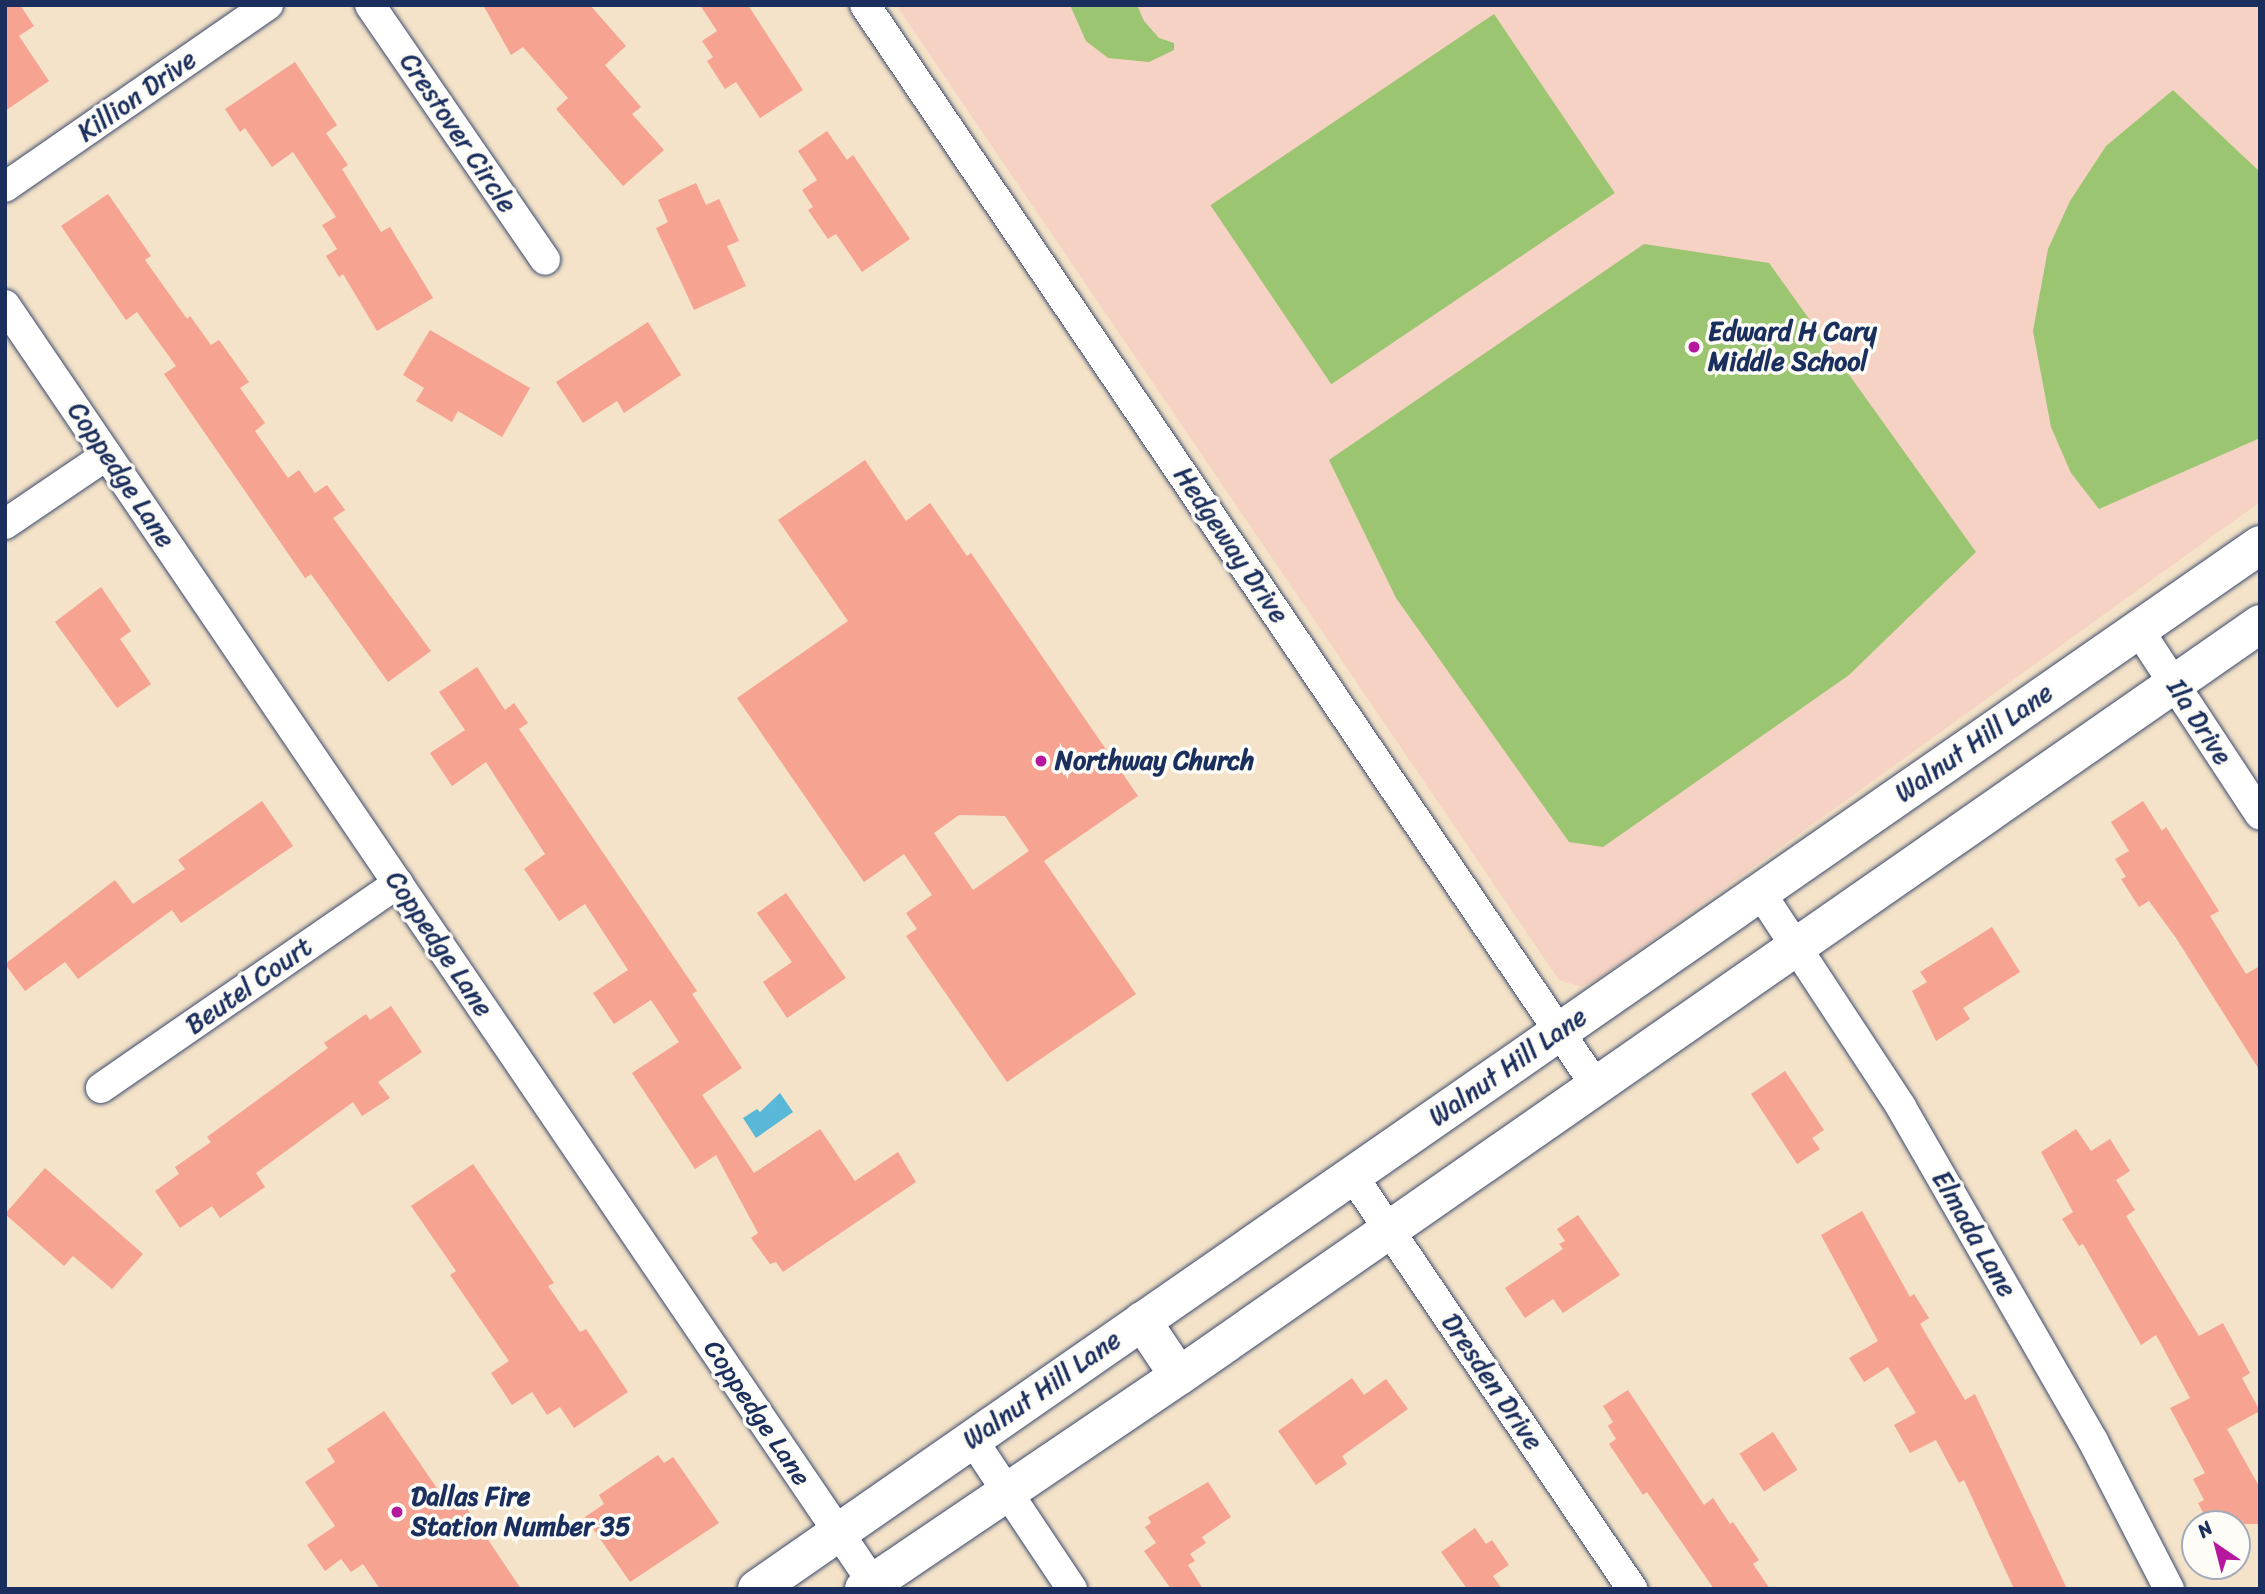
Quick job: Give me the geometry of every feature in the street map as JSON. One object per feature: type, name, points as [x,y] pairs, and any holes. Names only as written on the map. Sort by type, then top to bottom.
[{"type":"main road","name":"Walnut Hill Lane","points":[[757,1589],[2260,545]]},
{"type":"main road","points":[[868,1586],[1179,1376],[2260,624]]},
{"type":"main road","points":[[1142,1321],[1179,1376]]},
{"type":"street","name":"Killion Drive","points":[[5,187],[268,5]]},
{"type":"street","name":"Crestover Circle","points":[[370,5],[545,260]]},
{"type":"street","name":"Hedgeway Drive","points":[[865,5],[1596,1086]]},
{"type":"street","name":"Coppedge Lane","points":[[5,305],[838,1532],[868,1586]]},
{"type":"street","points":[[5,524],[107,455]]},
{"type":"street","name":"Ila Drive","points":[[2138,629],[2260,815]]},
{"type":"street","name":"Beutel Court","points":[[101,1088],[398,883]]},
{"type":"street","name":"Elmada Lane","points":[[1759,892],[1901,1107],[2093,1441],[2169,1589]]},
{"type":"street","name":"Dresden Drive","points":[[1352,1175],[1632,1589]]},
{"type":"street","points":[[972,1439],[1072,1589]]},
{"type":"shaded area","name":"Edward H Cary Middle School","points":[[896,5],[2260,5],[2260,502],[1598,979],[1581,987],[1559,980]]},
{"type":"green space","points":[[1070,5],[1137,5],[1144,21],[1159,38],[1174,43],[1174,50],[1149,62],[1108,58],[1086,41]]},
{"type":"green space","points":[[1494,14],[1615,193],[1331,384],[1210,205]]},
{"type":"green space","points":[[2173,90],[2260,172],[2260,438],[2099,509],[2071,473],[2051,427],[2033,331],[2048,249],[2070,201],[2106,146]]},
{"type":"green space","points":[[1644,244],[1769,263],[1976,552],[1849,675],[1603,847],[1569,842],[1396,598],[1329,460]]},
{"type":"water","points":[[780,1093],[793,1112],[756,1138],[743,1118],[757,1109],[760,1112]]},
{"type":"building","points":[[5,5],[20,5],[34,26],[19,36],[49,81],[5,111]]},
{"type":"building","points":[[483,5],[590,5],[626,46],[605,65],[641,107],[632,114],[664,150],[623,186],[556,109],[568,98],[523,47],[511,55]]},
{"type":"building","points":[[700,5],[748,5],[803,90],[760,118],[736,82],[725,89],[707,61],[713,57],[702,41],[717,31]]},
{"type":"building","points":[[295,62],[337,125],[326,133],[348,165],[342,169],[381,232],[390,227],[433,298],[377,331],[343,274],[339,277],[326,256],[337,249],[322,225],[336,217],[293,152],[272,167],[245,128],[240,132],[225,109]]},
{"type":"building","points":[[827,131],[847,160],[853,155],[910,239],[862,272],[836,234],[828,239],[808,210],[813,207],[802,190],[817,180],[798,151]]},
{"type":"building","points":[[696,183],[706,205],[719,199],[739,241],[727,246],[746,286],[694,310],[656,228],[668,222],[658,200]]},
{"type":"building","points":[[108,194],[151,256],[145,260],[187,319],[190,316],[211,345],[219,340],[249,382],[240,388],[265,423],[255,431],[288,478],[299,470],[315,493],[327,485],[345,510],[333,518],[431,651],[388,682],[311,574],[305,578],[164,374],[176,366],[137,312],[126,320],[61,226]]},
{"type":"building","points":[[648,322],[681,375],[624,413],[617,401],[583,423],[556,382]]},
{"type":"building","points":[[430,330],[530,388],[502,437],[458,411],[452,422],[416,401],[424,388],[403,375]]},
{"type":"building","name":"Northway Church","points":[[865,460],[906,521],[930,503],[967,556],[971,553],[1138,796],[1044,861],[1136,994],[1007,1082],[906,936],[917,929],[906,913],[932,895],[904,854],[864,882],[737,698],[848,621],[778,520]],"holes":[[[959,815],[1005,816],[1029,851],[973,890],[934,833]]]},
{"type":"building","points":[[101,587],[131,631],[120,639],[151,684],[117,708],[55,622]]},
{"type":"building","points":[[477,667],[505,710],[514,703],[528,723],[519,729],[697,991],[692,994],[742,1068],[702,1095],[754,1173],[820,1129],[855,1181],[898,1152],[916,1182],[783,1272],[776,1262],[770,1264],[751,1238],[758,1233],[716,1155],[695,1169],[632,1073],[679,1042],[651,1000],[614,1024],[593,993],[628,970],[585,904],[559,921],[524,869],[545,854],[486,762],[452,786],[430,753],[465,730],[439,692]]},
{"type":"building","points":[[262,801],[293,846],[181,923],[172,910],[78,979],[65,962],[25,991],[5,964],[115,880],[133,904],[185,869],[178,860]]},
{"type":"building","points":[[2143,801],[2162,831],[2166,827],[2219,911],[2210,916],[2246,974],[2260,966],[2260,1071],[2176,938],[2149,901],[2139,907],[2121,879],[2126,877],[2115,859],[2129,851],[2111,822]]},
{"type":"building","points":[[786,893],[846,978],[787,1018],[763,982],[792,962],[757,913]]},
{"type":"building","points":[[1992,927],[2020,972],[1963,1008],[1970,1019],[1936,1041],[1912,991],[1927,982],[1920,972]]},
{"type":"building","points":[[391,1006],[422,1052],[378,1082],[390,1098],[362,1116],[353,1102],[256,1173],[265,1187],[220,1218],[212,1206],[180,1228],[155,1191],[179,1174],[175,1167],[211,1142],[207,1137],[328,1048],[324,1043],[366,1014],[370,1020]]},
{"type":"building","points":[[1785,1071],[1824,1130],[1812,1138],[1820,1149],[1797,1164],[1751,1094]]},
{"type":"building","points":[[2076,1129],[2091,1151],[2110,1139],[2130,1171],[2116,1180],[2135,1210],[2126,1216],[2199,1336],[2223,1323],[2250,1373],[2242,1378],[2260,1411],[2227,1429],[2260,1488],[2260,1524],[2251,1524],[2251,1510],[2202,1510],[2198,1503],[2204,1500],[2193,1479],[2205,1473],[2170,1408],[2190,1398],[2156,1335],[2141,1345],[2083,1244],[2079,1246],[2062,1219],[2073,1212],[2041,1152]]},
{"type":"building","points":[[473,1164],[554,1283],[548,1286],[580,1332],[586,1329],[628,1392],[574,1428],[560,1407],[547,1415],[532,1392],[512,1405],[491,1373],[509,1361],[450,1275],[456,1271],[411,1206]]},
{"type":"building","points":[[45,1168],[143,1254],[112,1289],[73,1256],[64,1266],[5,1214]]},
{"type":"building","points":[[1862,1211],[1910,1297],[1914,1294],[1929,1318],[1920,1324],[1965,1400],[1975,1394],[2067,1589],[2014,1589],[1964,1480],[1959,1483],[1936,1440],[1910,1453],[1894,1425],[1916,1413],[1888,1367],[1864,1382],[1849,1358],[1878,1341],[1821,1235]]},
{"type":"building","points":[[1578,1215],[1620,1275],[1563,1313],[1553,1299],[1525,1318],[1505,1288],[1563,1249],[1559,1244],[1565,1241],[1557,1229]]},
{"type":"building","points":[[1352,1378],[1364,1395],[1386,1379],[1408,1409],[1342,1456],[1347,1464],[1316,1485],[1278,1431]]},
{"type":"building","points":[[1628,1390],[1704,1505],[1713,1498],[1730,1524],[1733,1522],[1759,1560],[1753,1564],[1770,1589],[1714,1589],[1647,1492],[1643,1495],[1609,1444],[1616,1439],[1608,1426],[1613,1422],[1603,1406]]},
{"type":"building","name":"Dallas Fire Station Number 35","points":[[384,1411],[443,1497],[454,1489],[521,1589],[380,1589],[363,1564],[351,1572],[341,1559],[325,1571],[307,1545],[335,1526],[305,1482],[335,1462],[327,1449]]},
{"type":"building","points":[[1773,1432],[1798,1470],[1764,1492],[1739,1454]]},
{"type":"building","points":[[658,1455],[664,1463],[673,1457],[719,1523],[630,1582],[585,1517],[604,1504],[599,1495]]},
{"type":"building","points":[[1208,1482],[1231,1517],[1202,1537],[1206,1543],[1190,1554],[1195,1561],[1188,1565],[1203,1589],[1171,1589],[1144,1551],[1156,1543],[1145,1527],[1151,1523],[1148,1517]]},
{"type":"building","points":[[1475,1528],[1486,1544],[1492,1540],[1509,1565],[1493,1576],[1502,1589],[1467,1589],[1441,1552]]},
{"type":"place","name":"Edward H Cary Middle School","points":[[1694,347]]},
{"type":"place","name":"Northway Church","points":[[1041,761]]},
{"type":"place","name":"Dallas Fire Station Number 35","points":[[397,1512]]}]
